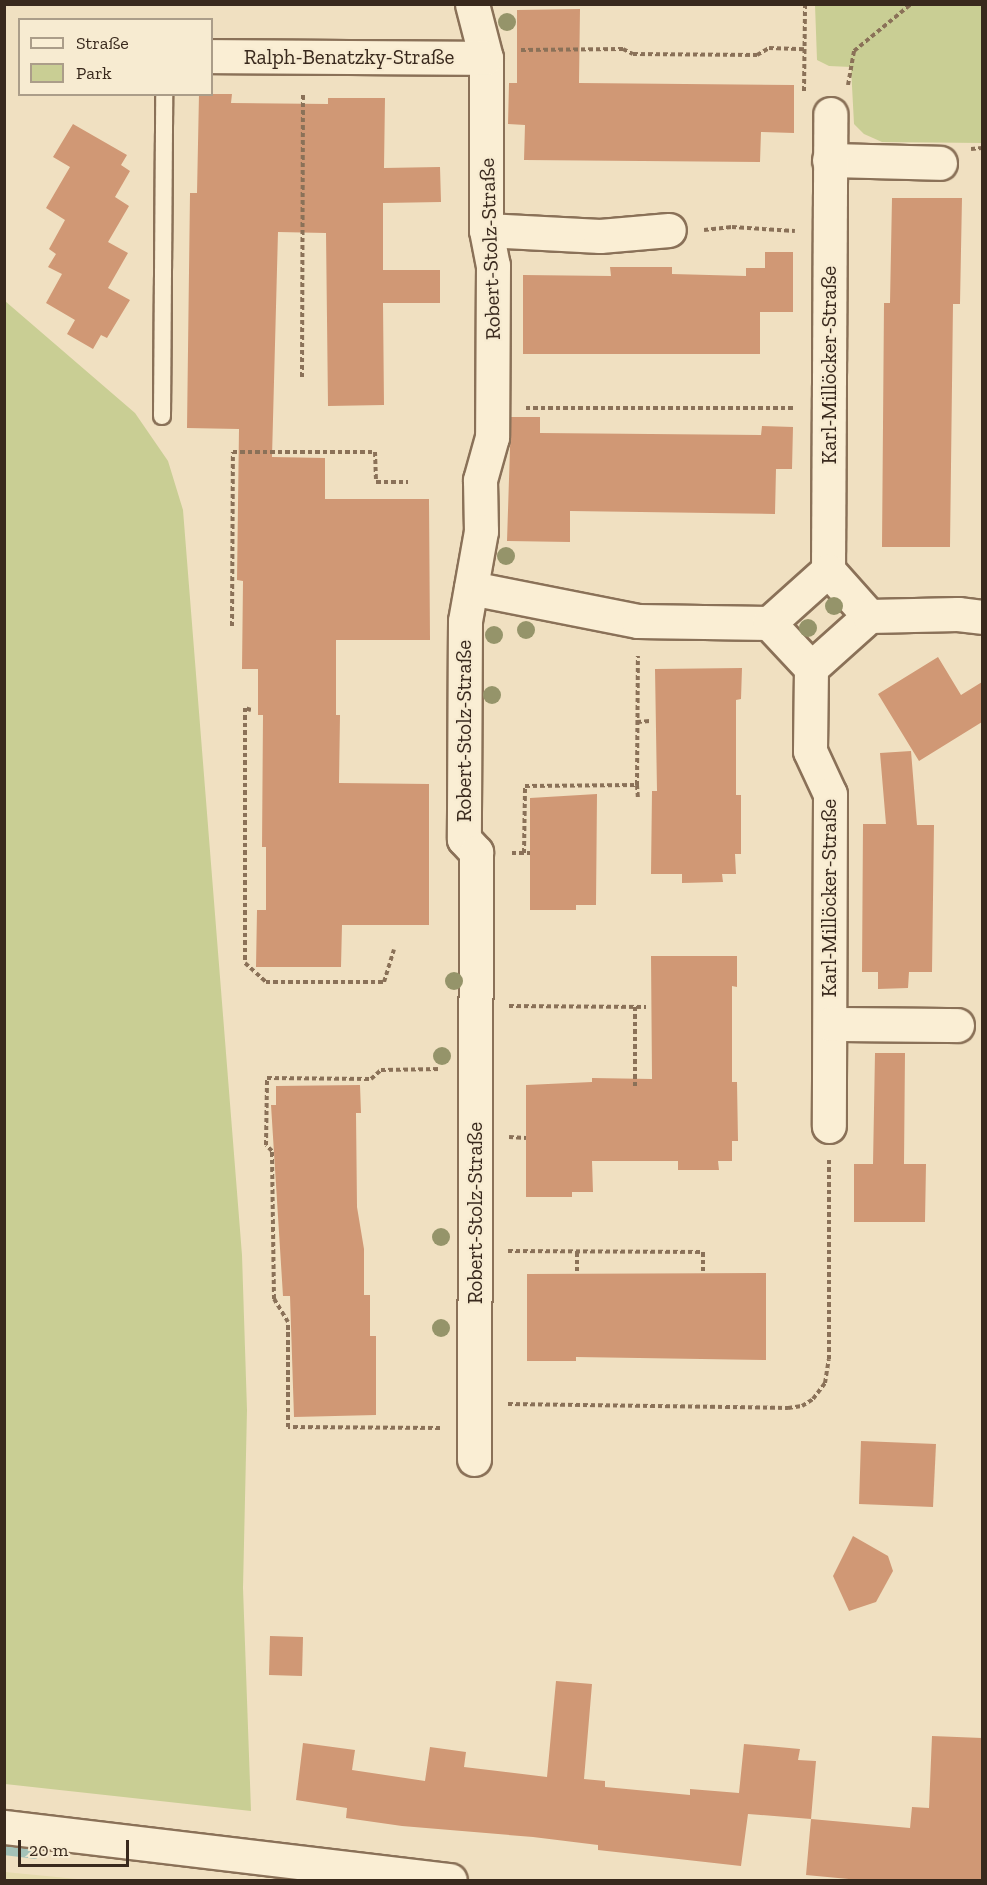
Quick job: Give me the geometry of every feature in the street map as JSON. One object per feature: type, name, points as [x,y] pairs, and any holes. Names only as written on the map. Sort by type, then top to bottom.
[{"type":"street","name":"Robert-Stolz-Straße","points":[[472,4],[486,58],[486,230],[494,265],[492,438],[480,480],[481,531],[465,621],[464,839],[476,852],[474,1430]]},
{"type":"street","name":"Ralph-Benatzky-Straße","points":[[213,56],[486,58]]},
{"type":"street","name":"Karl-Millöcker-Straße","points":[[828,570],[830,114]]},
{"type":"street","points":[[829,160],[940,163]]},
{"type":"street","points":[[486,230],[600,236],[669,230]]},
{"type":"street","points":[[471,588],[638,621],[769,623],[828,570],[869,616]]},
{"type":"street","points":[[769,623],[811,668],[869,616],[958,614],[982,617]]},
{"type":"street","name":"Karl-Millöcker-Straße","points":[[811,668],[810,751],[830,794],[829,1126]]},
{"type":"street","name":"Karl-Millöcker-Straße","points":[[830,1024],[957,1025]]},
{"type":"street","points":[[4,1827],[450,1881]]},
{"type":"lane","points":[[162,416],[164,96]]},
{"type":"path","points":[[806,4],[804,101],[830,114],[847,98],[854,51],[912,4]]},
{"type":"path","points":[[486,58],[509,50],[623,49],[633,54],[757,55],[769,48],[805,49]]},
{"type":"path","points":[[302,377],[304,55]]},
{"type":"path","points":[[669,230],[732,227],[829,230]]},
{"type":"path","points":[[493,408],[829,408]]},
{"type":"path","points":[[232,626],[233,452],[375,452],[376,482],[408,482]]},
{"type":"path","points":[[638,621],[638,799]]},
{"type":"path","points":[[251,710],[245,708],[245,963],[266,982],[384,982],[394,950]]},
{"type":"path","points":[[637,722],[650,721]]},
{"type":"path","points":[[524,853],[525,786],[637,785]]},
{"type":"path","points":[[475,1006],[646,1007]]},
{"type":"path","points":[[635,1007],[635,1086]]},
{"type":"path","points":[[475,1069],[381,1070],[372,1079],[267,1078],[266,1145],[272,1151],[274,1299],[288,1322],[288,1427],[474,1430],[802,1406],[813,1399],[825,1383],[829,1359],[829,1126]]},
{"type":"path","points":[[474,1251],[703,1252],[703,1273]]},
{"type":"path","points":[[577,1252],[577,1273]]},
{"type":"shaded area","points":[[5,1872],[87,1880],[5,1880]]},
{"type":"green space","points":[[815,5],[982,5],[982,143],[882,142],[864,134],[854,124],[851,67],[829,66],[817,60]]},
{"type":"green space","points":[[5,301],[135,413],[168,461],[183,510],[242,1255],[247,1410],[243,1588],[251,1811],[5,1784]]},
{"type":"building","points":[[580,9],[579,83],[794,85],[794,133],[761,132],[760,162],[524,160],[525,125],[508,124],[509,83],[517,83],[517,10]]},
{"type":"building","points":[[213,94],[232,94],[231,103],[328,104],[328,98],[385,98],[384,168],[440,167],[441,202],[383,203],[383,270],[440,270],[440,303],[383,303],[384,405],[328,406],[326,233],[278,232],[272,457],[325,458],[325,499],[429,499],[430,640],[336,640],[336,715],[340,715],[339,783],[429,784],[429,925],[342,925],[341,967],[256,967],[257,910],[266,910],[266,847],[262,847],[263,715],[258,715],[258,669],[242,669],[243,581],[237,580],[239,429],[187,428],[190,193],[197,193],[199,96],[213,96]]},
{"type":"building","points":[[73,124],[127,155],[121,165],[130,171],[115,197],[129,206],[108,242],[128,253],[108,288],[130,300],[107,338],[101,335],[93,349],[67,334],[75,320],[46,303],[62,274],[48,267],[56,254],[49,249],[65,220],[46,208],[70,167],[53,157]]},
{"type":"building","points":[[892,198],[962,198],[960,304],[953,304],[950,547],[882,547],[884,303],[890,303]]},
{"type":"building","points":[[765,252],[793,252],[793,312],[760,312],[760,354],[523,354],[523,275],[611,276],[610,267],[672,267],[672,274],[746,276],[746,268],[765,268]]},
{"type":"building","points":[[511,417],[540,417],[540,433],[761,435],[762,426],[793,427],[792,469],[776,469],[775,514],[570,511],[570,542],[507,541]]},
{"type":"building","points":[[938,657],[961,695],[982,682],[982,722],[919,761],[878,694]]},
{"type":"building","points":[[742,668],[741,699],[736,700],[736,795],[741,795],[741,854],[735,854],[736,874],[722,874],[723,882],[682,883],[682,874],[651,874],[652,791],[657,791],[655,669]]},
{"type":"building","points":[[911,751],[917,825],[934,825],[932,972],[909,972],[908,988],[878,989],[878,972],[862,972],[863,824],[886,824],[880,753]]},
{"type":"building","points":[[597,794],[596,905],[576,905],[576,910],[530,910],[530,798]]},
{"type":"building","points":[[651,956],[737,956],[737,987],[732,986],[732,1082],[737,1082],[738,1141],[732,1141],[732,1161],[718,1161],[719,1170],[678,1170],[678,1161],[592,1161],[593,1192],[572,1192],[572,1197],[526,1197],[526,1085],[592,1082],[592,1078],[652,1079]]},
{"type":"building","points":[[875,1053],[905,1053],[904,1164],[926,1164],[925,1222],[854,1222],[854,1164],[873,1164]]},
{"type":"building","points":[[360,1085],[361,1113],[356,1113],[357,1207],[364,1249],[364,1295],[370,1295],[370,1336],[376,1336],[376,1415],[294,1417],[290,1296],[283,1296],[271,1105],[276,1105],[276,1086]]},
{"type":"building","points":[[766,1273],[766,1360],[576,1357],[576,1361],[527,1361],[527,1274]]},
{"type":"building","points":[[861,1441],[936,1444],[933,1507],[859,1504]]},
{"type":"building","points":[[853,1536],[888,1556],[893,1571],[876,1602],[849,1611],[833,1576]]},
{"type":"building","points":[[270,1636],[303,1637],[302,1676],[269,1675]]},
{"type":"building","points":[[556,1681],[592,1684],[584,1779],[605,1781],[605,1787],[690,1795],[690,1789],[739,1793],[744,1744],[800,1749],[798,1760],[816,1761],[811,1819],[748,1814],[741,1866],[598,1850],[598,1845],[533,1837],[402,1826],[346,1818],[347,1808],[296,1800],[303,1743],[355,1750],[352,1770],[425,1781],[430,1747],[466,1752],[464,1767],[547,1777]]},
{"type":"building","points":[[932,1736],[982,1738],[982,1881],[870,1881],[806,1875],[811,1819],[910,1828],[912,1807],[929,1808]]},
{"type":"waterway","points":[[4,1850],[35,1854]]}]
